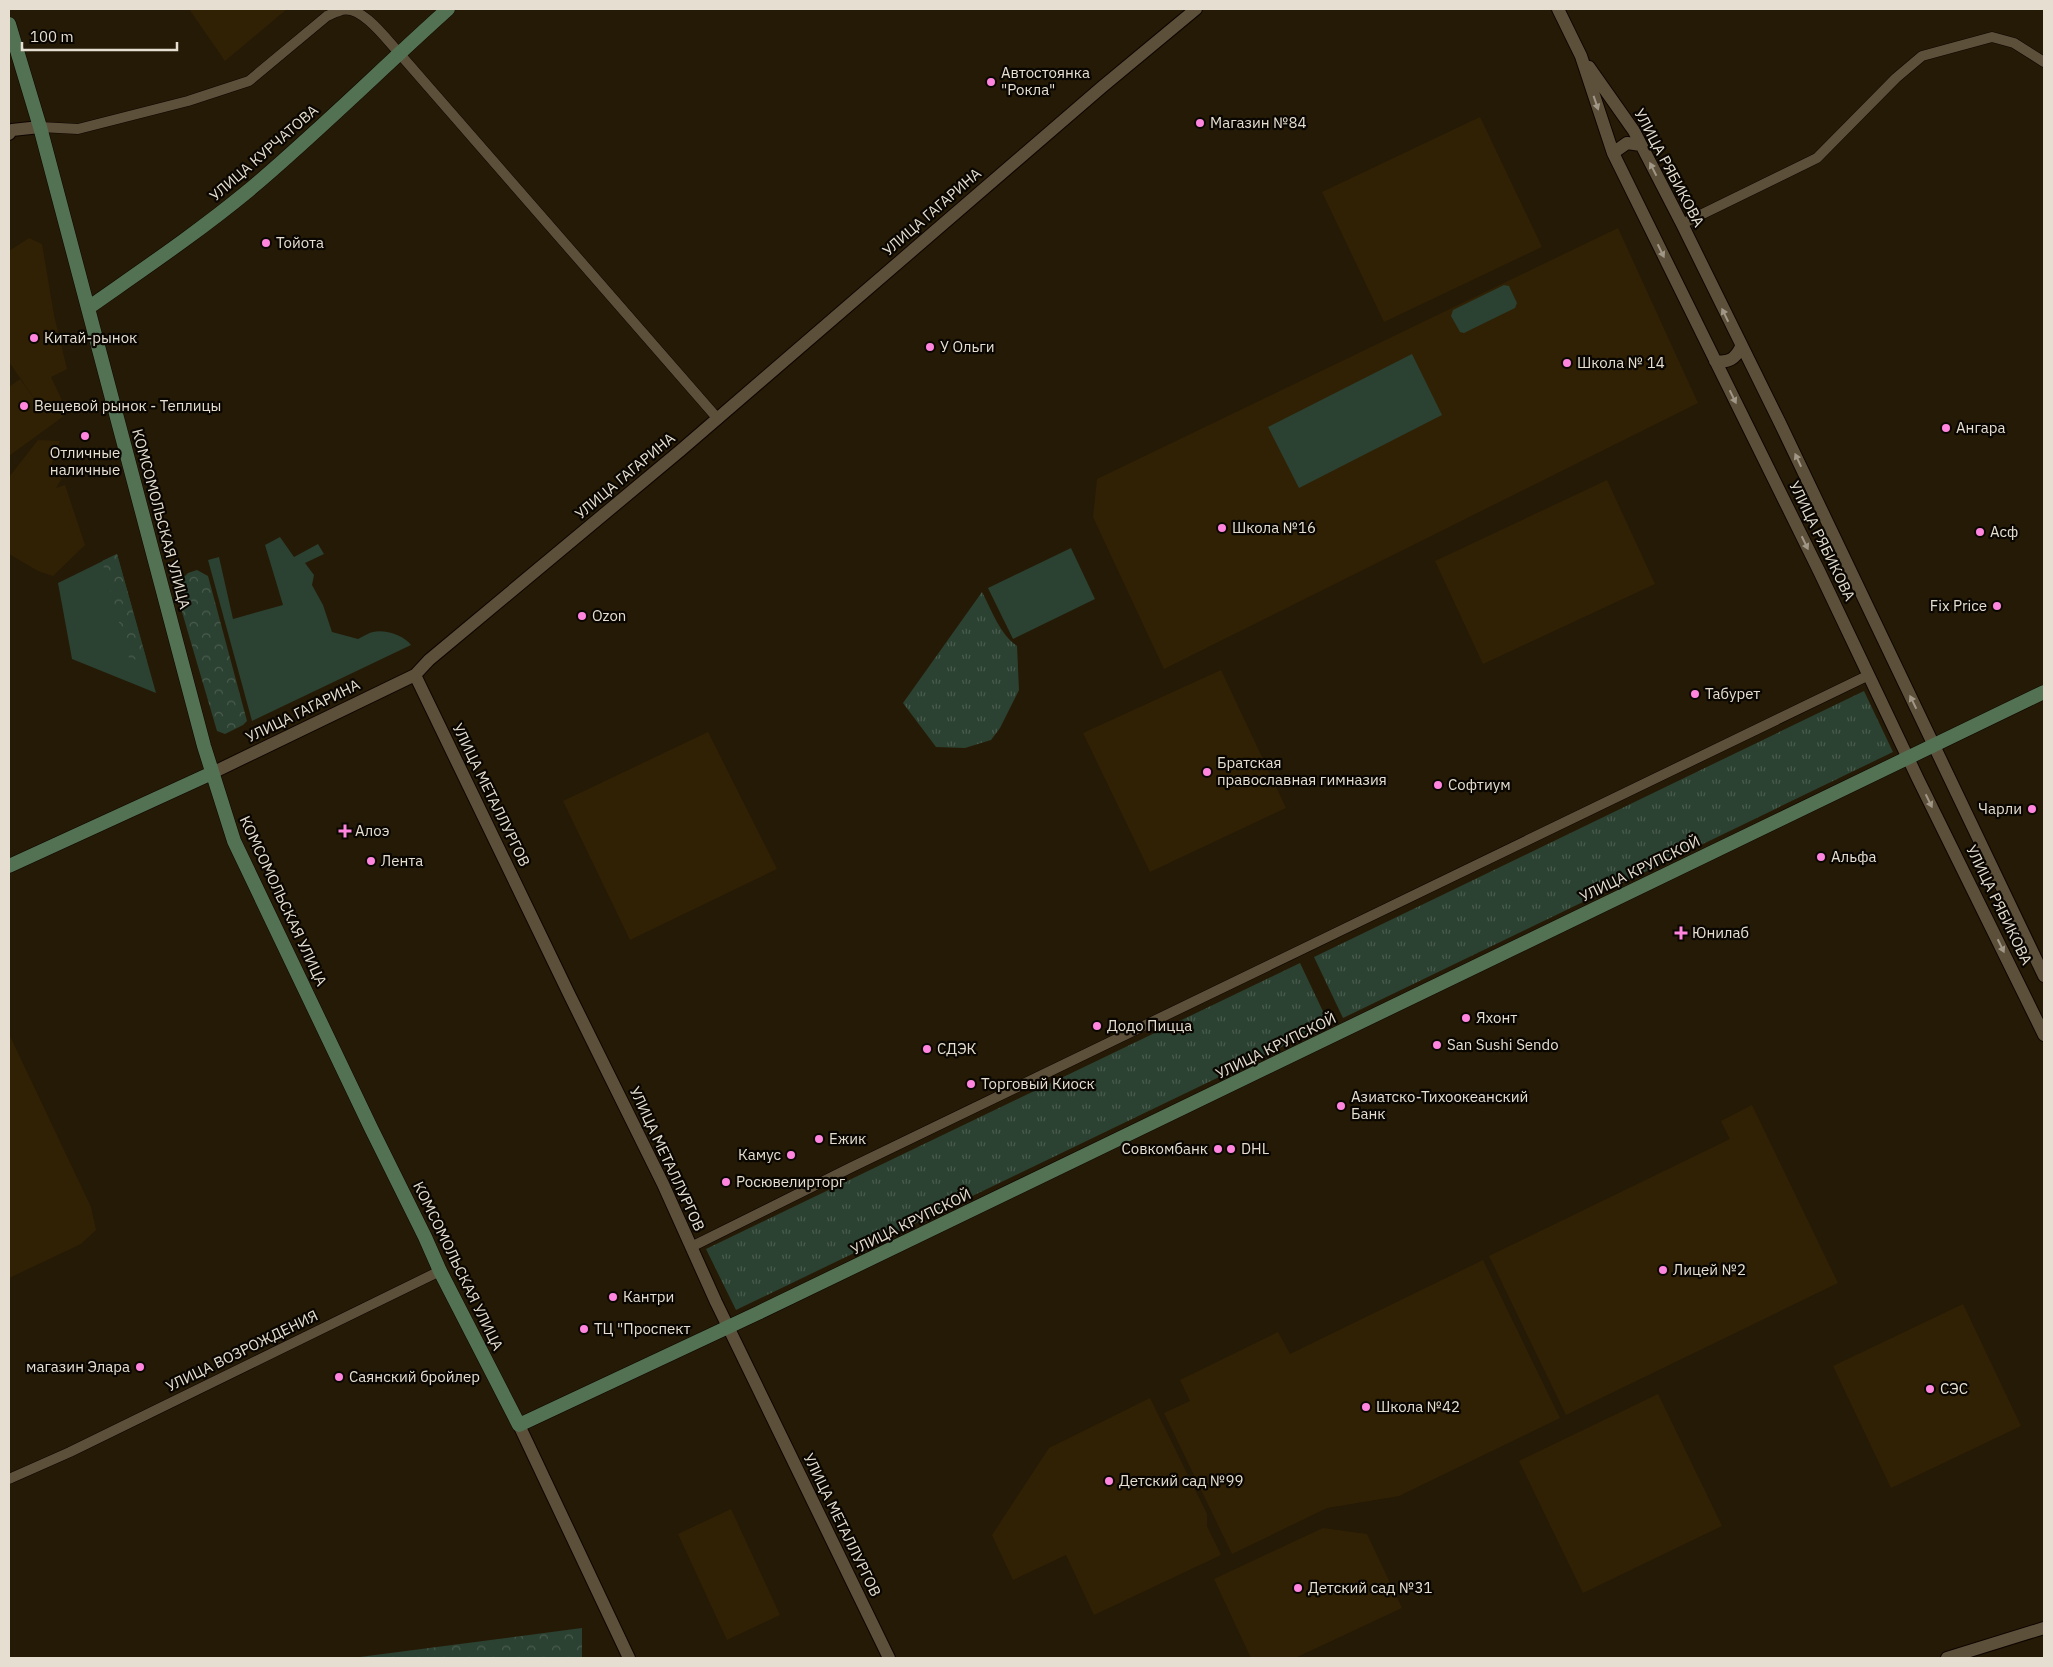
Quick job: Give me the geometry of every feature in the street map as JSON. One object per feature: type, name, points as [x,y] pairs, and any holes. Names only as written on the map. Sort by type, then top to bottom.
[{"type":"main road","name":"УЛИЦА КУРЧАТОВА","points":[[88,308],[184,241],[249,190],[448,9]]},
{"type":"main road","name":"КОМСОМОЛЬСКАЯ УЛИЦА","points":[[9,24],[40,127],[212,772],[234,841],[440,1270],[519,1425]]},
{"type":"main road","name":"УЛИЦА КРУПСКОЙ","points":[[519,1425],[728,1328],[2044,692]]},
{"type":"main road","name":"УЛИЦА ГАГАРИНА","points":[[9,866],[212,772]]},
{"type":"street","points":[[9,134],[12,130],[40,127],[78,129],[188,101],[249,81],[328,16],[343,9],[355,11],[370,21],[399,53],[718,418]]},
{"type":"street","name":"УЛИЦА ГАГАРИНА","points":[[212,772],[415,675],[429,660],[718,418],[1102,87],[1196,9]]},
{"type":"street","name":"УЛИЦА РЯБИКОВА","points":[[1558,9],[1581,56],[1614,153],[1820,571],[1868,676],[1909,756],[1922,787],[2044,1035]]},
{"type":"street","points":[[1682,224],[1817,158],[1896,78],[1922,56],[1992,37],[2014,43],[2044,62]]},
{"type":"street","name":"УЛИЦА РЯБИКОВА","points":[[1581,56],[1634,131],[1682,224],[1779,421],[2044,976]]},
{"type":"street","points":[[1614,153],[1627,143],[1641,145]]},
{"type":"street","points":[[1715,361],[1725,362],[1736,358],[1741,347]]},
{"type":"street","name":"УЛИЦА МЕТАЛЛУРГОВ","points":[[415,675],[663,1184],[728,1328],[889,1658]]},
{"type":"street","points":[[691,1247],[843,1171],[1868,676]]},
{"type":"street","name":"УЛИЦА ВОЗРОЖДЕНИЯ","points":[[9,1479],[57,1458],[440,1270]]},
{"type":"street","name":"КОМСОМОЛЬСКАЯ УЛИЦА","points":[[519,1425],[629,1658]]},
{"type":"street","points":[[1948,1658],[2044,1628]]},
{"type":"shaded area","points":[[189,9],[287,9],[225,61]]},
{"type":"shaded area","points":[[1480,117],[1542,247],[1384,322],[1322,192]]},
{"type":"shaded area","points":[[1618,228],[1698,403],[1164,669],[1093,517],[1097,479]]},
{"type":"shaded area","name":"Китай-рынок","points":[[29,238],[42,244],[54,315],[67,369],[51,377],[68,413],[9,456],[9,387],[20,379],[39,405],[9,362],[9,251]]},
{"type":"shaded area","points":[[38,440],[60,441],[49,471],[62,478],[56,488],[65,485],[85,545],[53,576],[38,571],[9,554],[9,477]]},
{"type":"shaded area","points":[[1607,480],[1655,584],[1483,664],[1435,561]]},
{"type":"shaded area","points":[[1221,670],[1286,808],[1150,872],[1083,733]]},
{"type":"shaded area","points":[[708,732],[777,869],[630,940],[563,801]]},
{"type":"shaded area","points":[[9,1034],[91,1207],[96,1230],[81,1244],[9,1278]]},
{"type":"shaded area","name":"Лицей №2","points":[[1752,1105],[1838,1283],[1566,1415],[1489,1256],[1730,1139],[1721,1121]]},
{"type":"shaded area","name":"Школа №42","points":[[1483,1260],[1560,1418],[1399,1496],[1327,1508],[1232,1554],[1164,1413],[1190,1401],[1180,1380],[1278,1332],[1290,1354]]},
{"type":"shaded area","points":[[1963,1304],[2021,1426],[1891,1488],[1833,1366]]},
{"type":"shaded area","points":[[1658,1394],[1722,1526],[1583,1593],[1519,1461]]},
{"type":"shaded area","name":"Детский сад №99","points":[[1150,1398],[1207,1514],[1207,1526],[1221,1555],[1094,1615],[1066,1555],[1013,1580],[992,1535],[1049,1448]]},
{"type":"shaded area","points":[[731,1509],[780,1615],[727,1640],[678,1534]]},
{"type":"shaded area","points":[[1323,1528],[1367,1534],[1402,1608],[1295,1658],[1251,1658],[1214,1579]]},
{"type":"green space","points":[[1504,285],[1509,286],[1517,303],[1515,308],[1464,333],[1460,332],[1451,316],[1453,310]]},
{"type":"green space","points":[[1412,354],[1442,415],[1299,488],[1268,427]]},
{"type":"green space","points":[[280,537],[294,557],[318,544],[324,554],[305,563],[314,575],[312,585],[323,605],[332,632],[358,639],[378,631],[389,632],[400,636],[411,645],[252,721],[208,560],[219,557],[233,619],[283,605],[265,545]]},
{"type":"green space","points":[[1071,548],[1095,599],[1013,639],[988,588]]},
{"type":"green space","points":[[117,554],[156,693],[72,659],[58,583]]},
{"type":"green space","points":[[117,554],[147,662],[129,658],[102,561]]},
{"type":"green space","points":[[197,570],[208,576],[247,721],[225,734],[217,731],[182,612],[178,583],[188,573]]},
{"type":"green space","points":[[982,592],[1001,629],[1017,646],[1019,690],[1000,728],[991,740],[965,748],[936,747],[903,703]]},
{"type":"green space","points":[[1864,691],[1893,752],[1343,1018],[1314,957]]},
{"type":"green space","points":[[1300,963],[1329,1024],[736,1310],[706,1249]]},
{"type":"green space","points":[[582,1628],[582,1658],[352,1658]]},
{"type":"place","name":"Автостоянка \"Рокла\"","points":[[991,82]]},
{"type":"place","name":"Магазин №84","points":[[1200,123]]},
{"type":"place","name":"Тойота","points":[[266,243]]},
{"type":"place","name":"Китай-рынок","points":[[34,338]]},
{"type":"place","name":"У Ольги","points":[[930,347]]},
{"type":"place","name":"Школа № 14","points":[[1567,363]]},
{"type":"place","name":"Вещевой рынок - Теплицы","points":[[24,406]]},
{"type":"place","name":"Ангара","points":[[1946,428]]},
{"type":"place","name":"Отличные наличные","points":[[85,436]]},
{"type":"place","name":"Школа №16","points":[[1222,528]]},
{"type":"place","name":"Асф","points":[[1980,532]]},
{"type":"place","name":"Fix Price","points":[[1997,606]]},
{"type":"place","name":"Ozon","points":[[582,616]]},
{"type":"place","name":"Табурет","points":[[1695,694]]},
{"type":"place","name":"Братская православная гимназия","points":[[1207,772]]},
{"type":"place","name":"Софтиум","points":[[1438,785]]},
{"type":"place","name":"Чарли","points":[[2032,809]]},
{"type":"place","name":"Алоэ","points":[[345,831]]},
{"type":"place","name":"Альфа","points":[[1821,857]]},
{"type":"place","name":"Лента","points":[[371,861]]},
{"type":"place","name":"Юнилаб","points":[[1681,933]]},
{"type":"place","name":"Яхонт","points":[[1466,1018]]},
{"type":"place","name":"Додо Пицца","points":[[1097,1026]]},
{"type":"place","name":"San Sushi Sendo","points":[[1437,1045]]},
{"type":"place","name":"СДЭК","points":[[927,1049]]},
{"type":"place","name":"Торговый Киоск","points":[[971,1084]]},
{"type":"place","name":"Азиатско-Тихоокеанский Банк","points":[[1341,1106]]},
{"type":"place","name":"Ежик","points":[[819,1139]]},
{"type":"place","name":"Совкомбанк","points":[[1218,1149]]},
{"type":"place","name":"DHL","points":[[1231,1149]]},
{"type":"place","name":"Камус","points":[[791,1155]]},
{"type":"place","name":"Росювелирторг","points":[[726,1182]]},
{"type":"place","name":"Лицей №2","points":[[1663,1270]]},
{"type":"place","name":"Кантри","points":[[613,1297]]},
{"type":"place","name":"ТЦ \"Проспект","points":[[584,1329]]},
{"type":"place","name":"магазин Элара","points":[[140,1367]]},
{"type":"place","name":"Саянский бройлер","points":[[339,1377]]},
{"type":"place","name":"СЭС","points":[[1930,1389]]},
{"type":"place","name":"Школа №42","points":[[1366,1407]]},
{"type":"place","name":"Детский сад №99","points":[[1109,1481]]},
{"type":"place","name":"Детский сад №31","points":[[1298,1588]]}]
